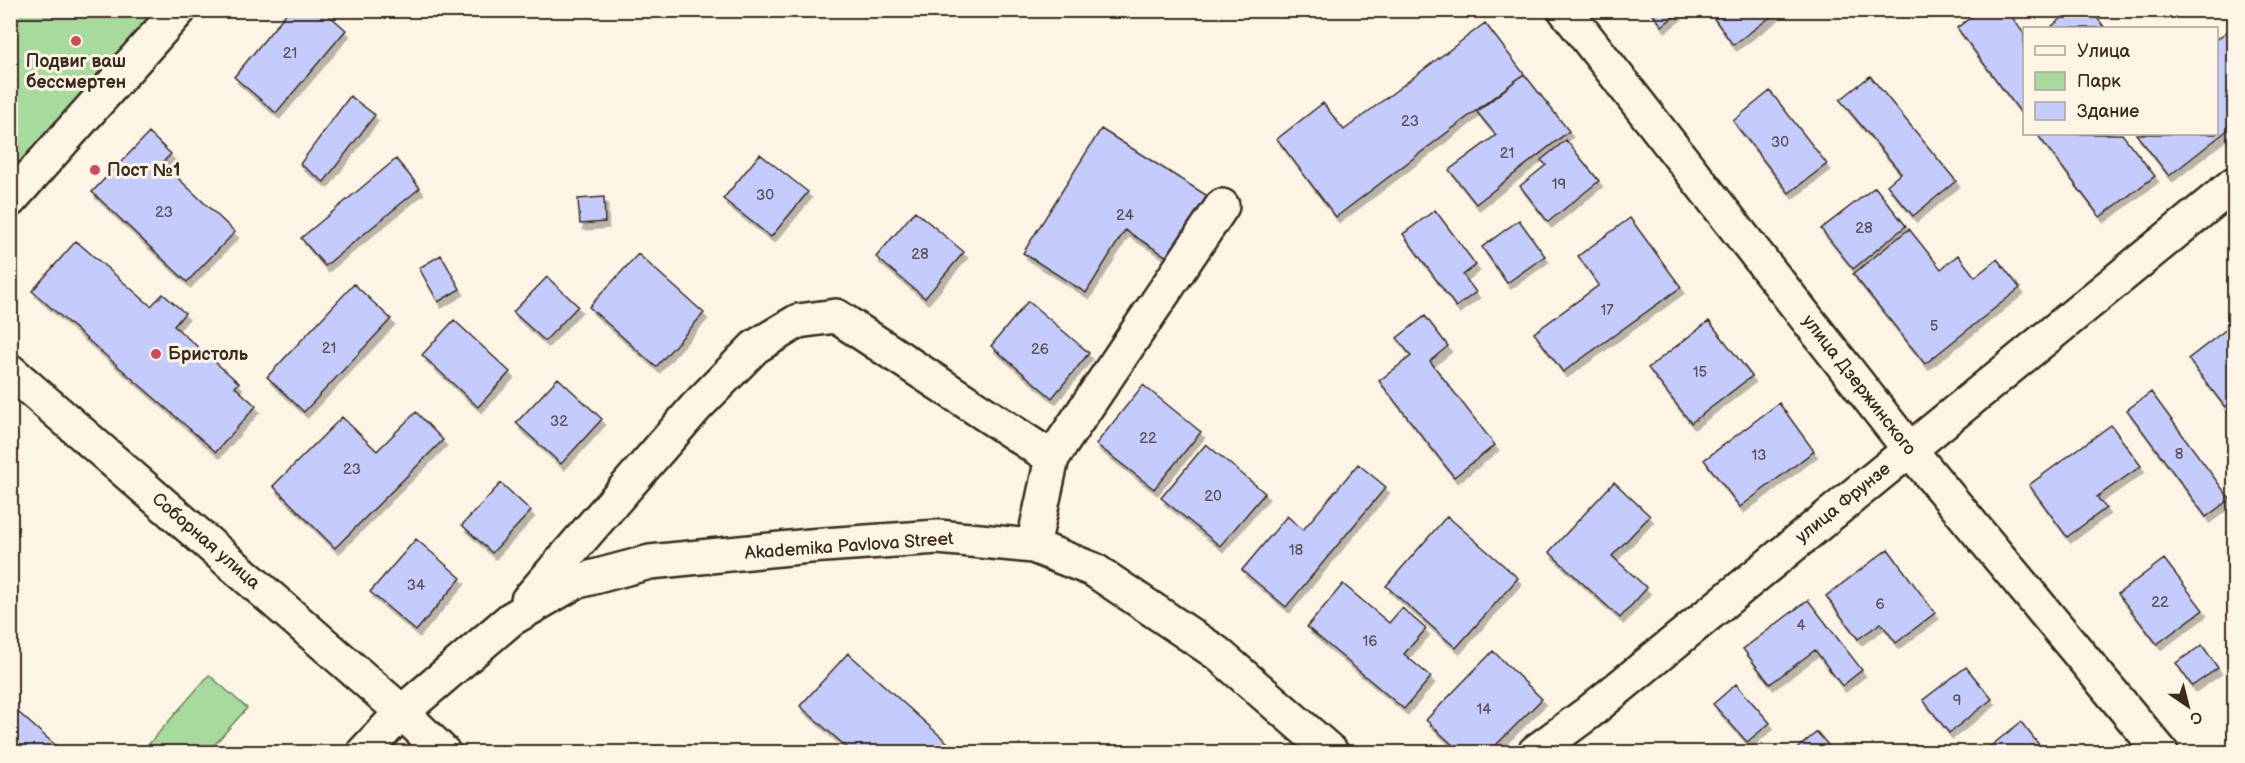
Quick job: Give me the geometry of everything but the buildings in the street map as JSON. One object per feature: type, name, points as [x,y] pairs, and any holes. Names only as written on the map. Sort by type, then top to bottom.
[{"type":"street","points":[[10,200],[179,10]]},
{"type":"street","name":"улица Дзержинского","points":[[1565,10],[1909,449],[2161,753]]},
{"type":"street","name":"улица Фрунзе","points":[[1534,753],[1588,713],[2235,184]]},
{"type":"street","points":[[1033,546],[1053,458],[1222,206]]},
{"type":"street","points":[[512,619],[696,407],[755,347],[798,321],[836,316],[1053,458]]},
{"type":"street","name":"Соборная улица","points":[[10,371],[402,712],[443,753]]},
{"type":"street","name":"Akademika Pavlova Street","points":[[364,753],[402,712],[512,619],[575,582],[650,562],[810,546],[938,537],[1033,546],[1094,570],[1217,653],[1331,753]]},
{"type":"green space","points":[[11,11],[164,11],[11,179]]},
{"type":"green space","points":[[209,675],[247,708],[208,752],[142,752]]},
{"type":"place","name":"Подвиг ваш бессмертен","points":[[76,41]]},
{"type":"place","name":"Пост №1","points":[[95,170]]},
{"type":"place","name":"Бристоль","points":[[156,354]]}]
